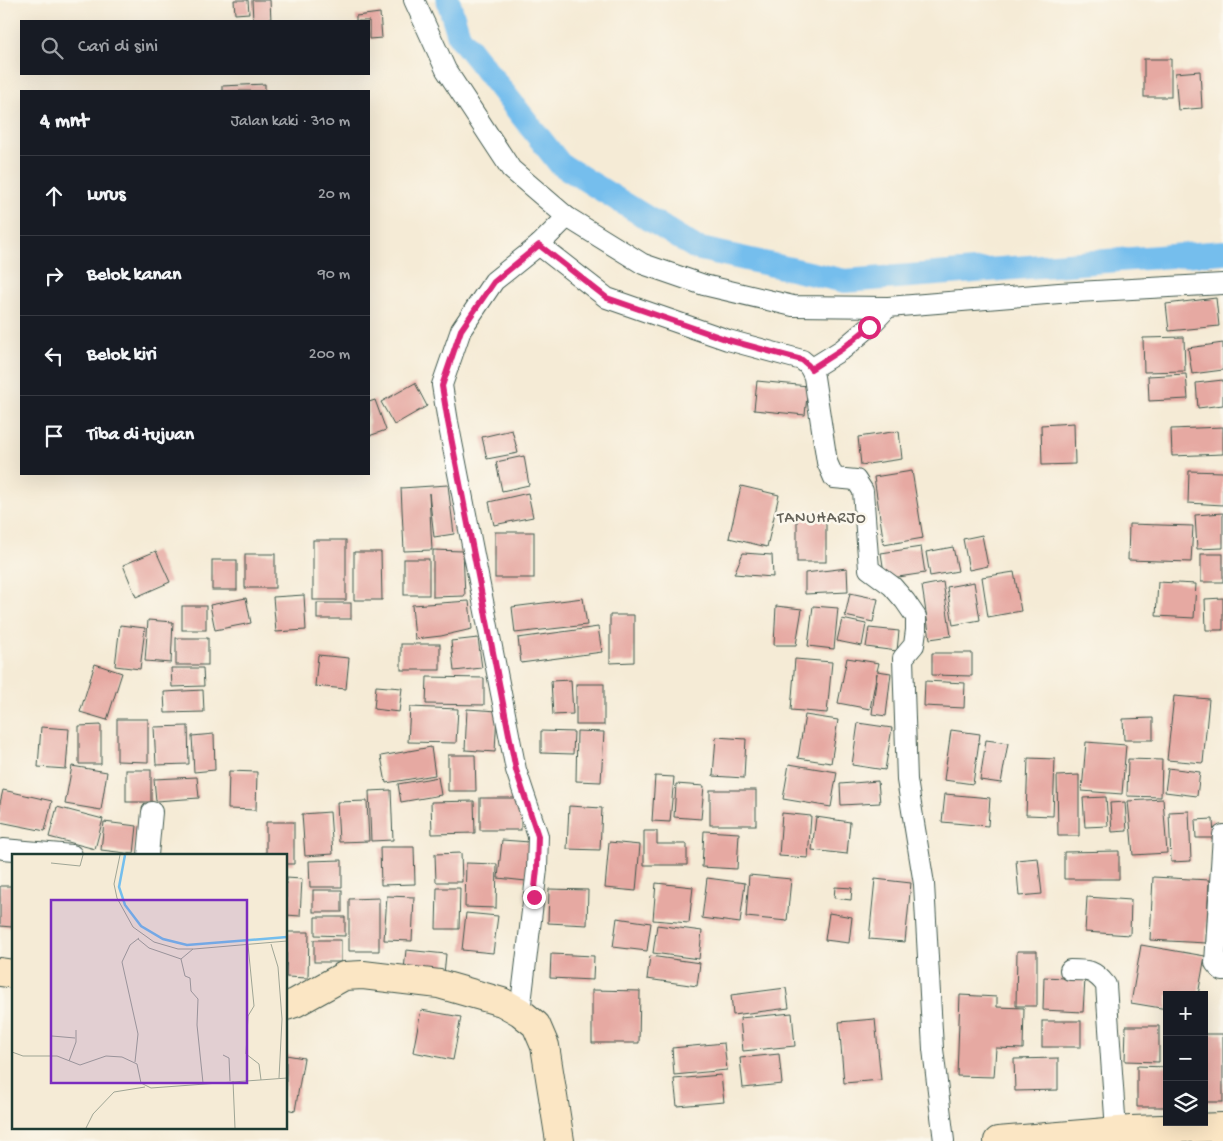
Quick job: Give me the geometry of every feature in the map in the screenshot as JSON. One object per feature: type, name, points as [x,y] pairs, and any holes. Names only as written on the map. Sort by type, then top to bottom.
[{"type":"street","points":[[414,0],[446,70],[511,169],[567,217],[643,264],[704,285],[792,306],[888,306],[1059,293],[1223,284]]},
{"type":"street","points":[[520,1012],[537,869],[538,836],[516,770],[442,386],[461,330],[494,282],[539,245],[567,217]]},
{"type":"street","points":[[539,245],[607,298],[728,340],[802,360],[811,369],[814,377],[827,462],[834,478],[856,480],[863,491],[869,569],[892,586],[916,617],[914,645],[903,658],[907,780],[924,884],[933,1049],[944,1141]]},
{"type":"street","points":[[811,369],[842,349],[869,327],[888,306]]},
{"type":"street","points":[[148,854],[152,812]]},
{"type":"street","points":[[1223,835],[1215,963],[1223,971]]},
{"type":"street","points":[[3,849],[60,854]]},
{"type":"street","points":[[1070,970],[1086,970],[1098,975],[1106,985],[1126,1134]]},
{"type":"street","points":[[288,1005],[344,976],[364,975],[439,984],[502,1002],[520,1012],[536,1026],[545,1046],[560,1141]]},
{"type":"street","points":[[998,1141],[1223,1127]]},
{"type":"building","points":[[234,0],[248,0],[249,13],[235,14]]},
{"type":"building","points":[[252,0],[270,0],[271,20],[253,20]]},
{"type":"building","points":[[380,13],[382,38],[370,39],[370,20],[356,20],[356,16]]},
{"type":"building","points":[[1144,59],[1171,59],[1171,97],[1144,97]]},
{"type":"building","points":[[1200,71],[1202,108],[1178,110],[1175,73]]},
{"type":"building","points":[[265,84],[265,90],[222,90],[222,86]]},
{"type":"building","points":[[1216,298],[1219,326],[1169,331],[1166,304]]},
{"type":"building","points":[[1184,337],[1185,371],[1144,372],[1143,338]]},
{"type":"building","points":[[1223,343],[1223,370],[1192,374],[1188,348]]},
{"type":"building","points":[[1186,374],[1188,399],[1149,401],[1148,376]]},
{"type":"building","points":[[1223,380],[1223,405],[1198,408],[1196,383]]},
{"type":"building","points":[[757,381],[808,386],[805,415],[754,410]]},
{"type":"building","points":[[415,383],[427,406],[394,425],[381,402]]},
{"type":"building","points":[[375,400],[386,430],[370,436],[370,402]]},
{"type":"building","points":[[1074,423],[1075,464],[1042,465],[1041,425]]},
{"type":"building","points":[[1223,427],[1223,454],[1172,456],[1171,429]]},
{"type":"building","points":[[512,430],[518,453],[487,459],[482,437]]},
{"type":"building","points":[[899,431],[902,459],[861,465],[858,437]]},
{"type":"building","points":[[524,456],[529,485],[502,491],[496,462]]},
{"type":"building","points":[[912,471],[923,538],[884,545],[874,477]]},
{"type":"building","points":[[1189,471],[1223,472],[1223,505],[1188,503]]},
{"type":"building","points":[[448,485],[454,534],[434,537],[429,493],[432,550],[404,551],[401,488]]},
{"type":"building","points":[[741,486],[779,495],[767,547],[729,538]]},
{"type":"building","points":[[528,493],[533,517],[494,525],[489,502]]},
{"type":"building","points":[[1223,513],[1223,548],[1197,549],[1195,515]]},
{"type":"building","points":[[797,518],[826,518],[826,562],[797,562]]},
{"type":"building","points":[[1129,524],[1193,526],[1191,562],[1128,560]]},
{"type":"building","points":[[495,532],[534,532],[534,578],[495,578]]},
{"type":"building","points":[[982,535],[988,566],[969,570],[963,539]]},
{"type":"building","points":[[313,540],[346,540],[346,600],[313,600]]},
{"type":"building","points":[[921,547],[925,573],[885,579],[881,553]]},
{"type":"building","points":[[953,547],[958,571],[930,576],[926,552]]},
{"type":"building","points":[[433,550],[463,551],[465,596],[433,597]]},
{"type":"building","points":[[156,551],[170,582],[136,597],[123,565]]},
{"type":"building","points":[[354,552],[381,552],[382,600],[354,600]]},
{"type":"building","points":[[743,553],[772,555],[773,577],[734,574]]},
{"type":"building","points":[[245,554],[275,554],[275,588],[245,588]]},
{"type":"building","points":[[1201,554],[1223,554],[1223,582],[1201,582]]},
{"type":"building","points":[[404,559],[429,559],[429,595],[404,595]]},
{"type":"building","points":[[212,560],[237,560],[237,590],[212,590]]},
{"type":"building","points":[[847,568],[848,592],[805,594],[805,573]]},
{"type":"building","points":[[1014,572],[1021,611],[988,617],[982,577]]},
{"type":"building","points":[[943,582],[951,636],[930,639],[922,586]]},
{"type":"building","points":[[974,582],[980,620],[953,625],[947,587]]},
{"type":"building","points":[[1158,582],[1196,584],[1194,618],[1156,616]]},
{"type":"building","points":[[850,593],[878,599],[873,622],[845,616]]},
{"type":"building","points":[[304,595],[306,630],[276,632],[273,597]]},
{"type":"building","points":[[246,598],[251,623],[215,630],[210,605]]},
{"type":"building","points":[[583,598],[587,625],[515,633],[512,607]]},
{"type":"building","points":[[1223,598],[1223,630],[1206,630],[1205,599]]},
{"type":"building","points":[[469,601],[472,629],[441,636],[415,639],[412,605]]},
{"type":"building","points":[[317,603],[351,603],[351,619],[317,619]]},
{"type":"building","points":[[182,606],[206,606],[206,630],[182,630]]},
{"type":"building","points":[[776,606],[802,609],[796,645],[774,645]]},
{"type":"building","points":[[813,606],[838,608],[834,649],[808,646]]},
{"type":"building","points":[[610,615],[634,615],[634,662],[610,663]]},
{"type":"building","points":[[842,619],[866,624],[862,646],[837,641]]},
{"type":"building","points":[[148,620],[173,622],[171,663],[145,661]]},
{"type":"building","points":[[120,625],[145,628],[140,669],[115,666]]},
{"type":"building","points":[[598,627],[602,652],[521,663],[518,638]]},
{"type":"building","points":[[869,628],[899,631],[897,651],[866,647]]},
{"type":"building","points":[[176,638],[208,638],[208,665],[176,665]]},
{"type":"building","points":[[478,638],[482,668],[454,671],[451,641]]},
{"type":"building","points":[[401,644],[440,644],[440,670],[401,670]]},
{"type":"building","points":[[932,653],[972,653],[972,676],[932,675]]},
{"type":"building","points":[[318,655],[349,658],[346,689],[315,686]]},
{"type":"building","points":[[847,658],[879,663],[877,671],[891,673],[886,716],[872,714],[877,673],[870,709],[838,703]]},
{"type":"building","points":[[795,659],[832,662],[827,713],[791,710]]},
{"type":"building","points":[[95,664],[122,673],[107,720],[80,712]]},
{"type":"building","points":[[171,668],[203,668],[204,686],[172,687]]},
{"type":"building","points":[[427,677],[484,678],[484,705],[426,704]]},
{"type":"building","points":[[571,680],[573,714],[553,715],[551,681]]},
{"type":"building","points":[[925,681],[965,683],[964,708],[924,706]]},
{"type":"building","points":[[576,684],[604,684],[604,725],[576,725]]},
{"type":"building","points":[[376,686],[402,688],[399,712],[374,709]]},
{"type":"building","points":[[203,690],[204,712],[165,713],[164,692]]},
{"type":"building","points":[[1174,696],[1209,699],[1203,763],[1167,760]]},
{"type":"building","points":[[410,707],[458,709],[456,743],[408,742]]},
{"type":"building","points":[[467,709],[497,711],[495,752],[465,750]]},
{"type":"building","points":[[805,715],[838,720],[831,763],[798,758]]},
{"type":"building","points":[[1153,718],[1153,740],[1124,740],[1123,719]]},
{"type":"building","points":[[117,719],[148,719],[148,762],[117,761]]},
{"type":"building","points":[[858,723],[892,728],[885,770],[852,765]]},
{"type":"building","points":[[101,725],[101,764],[79,764],[79,726]]},
{"type":"building","points":[[188,726],[189,764],[156,765],[154,727]]},
{"type":"building","points":[[41,727],[69,729],[66,769],[38,767]]},
{"type":"building","points":[[951,730],[980,734],[973,784],[944,780]]},
{"type":"building","points":[[541,731],[574,732],[573,754],[541,753]]},
{"type":"building","points":[[577,731],[604,732],[601,782],[576,781]]},
{"type":"building","points":[[214,734],[215,770],[194,772],[192,736]]},
{"type":"building","points":[[716,737],[746,739],[744,778],[713,776]]},
{"type":"building","points":[[986,740],[1008,743],[1001,783],[980,780]]},
{"type":"building","points":[[1086,742],[1126,745],[1122,794],[1082,791]]},
{"type":"building","points":[[431,747],[435,775],[386,783],[381,756]]},
{"type":"building","points":[[448,755],[475,755],[476,791],[448,791]]},
{"type":"building","points":[[1028,758],[1055,759],[1053,816],[1026,815]]},
{"type":"building","points":[[1128,759],[1162,760],[1161,797],[1127,796]]},
{"type":"building","points":[[789,764],[837,772],[831,807],[783,799]]},
{"type":"building","points":[[72,766],[107,772],[101,810],[65,804]]},
{"type":"building","points":[[1168,768],[1200,772],[1197,796],[1165,792]]},
{"type":"building","points":[[126,770],[151,770],[151,802],[126,802]]},
{"type":"building","points":[[229,771],[257,772],[256,810],[228,809]]},
{"type":"building","points":[[1079,775],[1079,836],[1058,836],[1057,776]]},
{"type":"building","points":[[655,776],[674,777],[670,822],[652,821]]},
{"type":"building","points":[[197,777],[199,798],[156,801],[154,779]]},
{"type":"building","points":[[438,777],[441,795],[401,802],[398,784]]},
{"type":"building","points":[[878,781],[880,803],[841,805],[840,784]]},
{"type":"building","points":[[676,784],[704,786],[701,819],[674,817]]},
{"type":"building","points":[[3,790],[52,801],[45,831],[0,822],[0,803]]},
{"type":"building","points":[[391,790],[393,840],[371,841],[369,791]]},
{"type":"building","points":[[710,790],[756,790],[756,825],[710,825]]},
{"type":"building","points":[[945,794],[990,798],[988,826],[942,822]]},
{"type":"building","points":[[1106,797],[1108,826],[1085,827],[1083,798]]},
{"type":"building","points":[[480,798],[521,798],[521,830],[480,830]]},
{"type":"building","points":[[1163,799],[1167,853],[1133,855],[1128,801]]},
{"type":"building","points":[[367,801],[369,841],[339,842],[337,802]]},
{"type":"building","points":[[474,801],[475,833],[432,834],[431,802]]},
{"type":"building","points":[[1125,802],[1127,831],[1112,832],[1110,803]]},
{"type":"building","points":[[569,806],[602,808],[600,850],[567,849]]},
{"type":"building","points":[[57,807],[103,819],[95,849],[49,837]]},
{"type":"building","points":[[1189,811],[1191,861],[1171,862],[1169,812]]},
{"type":"building","points":[[330,812],[333,854],[305,856],[302,814]]},
{"type":"building","points":[[782,813],[811,816],[808,858],[779,856]]},
{"type":"building","points":[[816,817],[850,822],[847,854],[812,850]]},
{"type":"building","points":[[1213,819],[1214,838],[1196,838],[1195,820]]},
{"type":"building","points":[[104,822],[137,826],[134,854],[101,850]]},
{"type":"building","points":[[266,822],[294,822],[294,864],[288,864],[288,854],[266,854]]},
{"type":"building","points":[[644,831],[657,831],[657,844],[687,844],[687,865],[644,865]]},
{"type":"building","points":[[704,831],[739,833],[737,869],[702,867]]},
{"type":"building","points":[[502,840],[530,842],[526,881],[498,878]]},
{"type":"building","points":[[609,842],[640,845],[636,891],[605,888]]},
{"type":"building","points":[[380,847],[414,847],[415,884],[381,885]]},
{"type":"building","points":[[1119,851],[1119,879],[1064,879],[1064,852]]},
{"type":"building","points":[[461,853],[462,882],[436,882],[435,854]]},
{"type":"building","points":[[1038,858],[1042,894],[1019,896],[1016,860]]},
{"type":"building","points":[[342,860],[342,887],[310,887],[309,861]]},
{"type":"building","points":[[466,863],[497,864],[496,908],[465,907]]},
{"type":"building","points":[[749,875],[791,879],[787,921],[746,917]]},
{"type":"building","points":[[1153,877],[1209,880],[1206,943],[1150,940]]},
{"type":"building","points":[[288,878],[302,879],[300,916],[288,915]]},
{"type":"building","points":[[707,878],[745,883],[740,923],[702,918]]},
{"type":"building","points":[[875,879],[911,883],[905,942],[869,939]]},
{"type":"building","points":[[656,883],[693,887],[689,923],[653,920]]},
{"type":"building","points":[[0,886],[12,886],[12,927],[0,926]]},
{"type":"building","points":[[835,887],[852,888],[851,900],[834,898]]},
{"type":"building","points":[[437,888],[460,888],[459,929],[436,929]]},
{"type":"building","points":[[549,889],[588,890],[587,925],[548,923]]},
{"type":"building","points":[[313,890],[342,890],[342,912],[313,912]]},
{"type":"building","points":[[387,896],[414,897],[412,941],[384,940]]},
{"type":"building","points":[[1087,897],[1131,900],[1130,935],[1085,932]]},
{"type":"building","points":[[379,898],[379,951],[349,951],[349,899]]},
{"type":"building","points":[[466,913],[498,916],[493,953],[462,950]]},
{"type":"building","points":[[829,913],[852,917],[849,943],[825,940]]},
{"type":"building","points":[[315,917],[345,917],[345,936],[315,935]]},
{"type":"building","points":[[617,918],[651,923],[647,951],[613,947]]},
{"type":"building","points":[[657,925],[702,931],[699,959],[653,953]]},
{"type":"building","points":[[288,932],[309,932],[308,978],[288,977]]},
{"type":"building","points":[[314,940],[341,940],[341,962],[314,962]]},
{"type":"building","points":[[1141,945],[1205,956],[1199,991],[1163,991],[1163,1008],[1131,1003]]},
{"type":"building","points":[[406,950],[446,954],[444,974],[404,970]]},
{"type":"building","points":[[1017,951],[1037,951],[1037,1006],[1016,1006]]},
{"type":"building","points":[[551,954],[594,956],[593,980],[550,978]]},
{"type":"building","points":[[650,956],[700,963],[697,986],[647,979]]},
{"type":"building","points":[[1044,977],[1085,979],[1083,1012],[1043,1010]]},
{"type":"building","points":[[786,988],[789,1008],[733,1015],[731,995]]},
{"type":"building","points":[[592,990],[640,991],[639,1043],[592,1043]]},
{"type":"building","points":[[960,995],[997,997],[997,1007],[1024,1008],[1023,1049],[996,1048],[994,1077],[957,1076]]},
{"type":"building","points":[[421,1010],[461,1017],[453,1060],[413,1052]]},
{"type":"building","points":[[792,1013],[795,1046],[743,1051],[740,1018]]},
{"type":"building","points":[[875,1019],[881,1080],[844,1083],[839,1022]]},
{"type":"building","points":[[1042,1021],[1081,1021],[1081,1047],[1042,1047]]},
{"type":"building","points":[[1126,1026],[1159,1026],[1159,1062],[1125,1061]]},
{"type":"building","points":[[1208,1034],[1223,1034],[1223,1102],[1208,1102]]},
{"type":"building","points":[[724,1043],[727,1070],[674,1075],[672,1048]]},
{"type":"building","points":[[779,1054],[782,1084],[743,1088],[740,1058]]},
{"type":"building","points":[[288,1055],[304,1058],[295,1111],[288,1109]]},
{"type":"building","points":[[1058,1058],[1058,1090],[1015,1091],[1014,1059]]},
{"type":"building","points":[[1137,1066],[1163,1067],[1163,1107],[1137,1107]]},
{"type":"building","points":[[721,1075],[724,1102],[677,1106],[674,1079]]},
{"type":"waterway","points":[[448,0],[459,36],[560,164],[696,248],[845,281],[1223,252]]},
{"type":"district","name":"TANUHARJO","points":[[822,516]]},
{"type":"route","points":[[534,897],[538,836],[516,770],[442,386],[461,330],[494,282],[539,245],[607,298],[728,340],[802,360],[811,369],[842,349],[869,327]]}]
